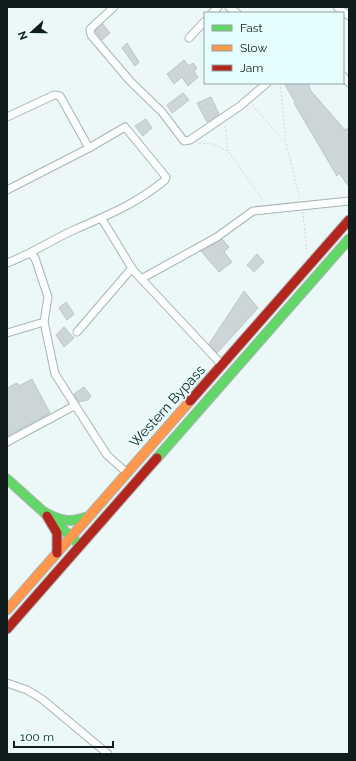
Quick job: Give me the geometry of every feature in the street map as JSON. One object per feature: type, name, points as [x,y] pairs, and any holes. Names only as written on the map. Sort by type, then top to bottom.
[{"type":"main road","name":"Western Bypass","points":[[7,610],[126,472],[349,220]]},
{"type":"main road","name":"Western Bypass","points":[[7,629],[349,239]]},
{"type":"main road","points":[[7,479],[81,545]]},
{"type":"main road","points":[[44,512],[64,522],[74,522],[88,517]]},
{"type":"main road","points":[[44,512],[57,530],[59,540],[57,553]]},
{"type":"street","points":[[110,8],[90,29],[91,35],[130,81],[162,112],[180,138],[187,141],[224,118],[267,84]]},
{"type":"street","points":[[189,38],[204,22]]},
{"type":"street","points":[[7,117],[54,95],[60,96],[89,148]]},
{"type":"street","points":[[7,190],[89,148],[124,127],[166,177],[165,180],[146,196],[75,230],[31,254],[7,263]]},
{"type":"street","points":[[141,279],[217,237],[250,212],[268,208],[349,201]]},
{"type":"street","points":[[102,218],[132,268],[222,365]]},
{"type":"street","points":[[31,254],[35,258],[48,298],[44,322],[54,371],[74,406],[107,455],[126,472]]},
{"type":"street","points":[[77,332],[132,268]]},
{"type":"street","points":[[7,333],[44,322]]},
{"type":"street","points":[[7,442],[74,406]]},
{"type":"street","points":[[7,683],[27,690],[42,699],[108,754]]},
{"type":"path","points":[[280,84],[286,143],[302,205],[309,266]]},
{"type":"path","points":[[248,100],[286,143]]},
{"type":"path","points":[[224,118],[228,151],[268,208]]},
{"type":"path","points":[[187,141],[213,144],[228,151]]},
{"type":"building","points":[[103,24],[110,33],[102,40],[95,31]]},
{"type":"building","points":[[127,43],[139,62],[135,66],[122,48]]},
{"type":"building","points":[[184,60],[189,66],[193,63],[197,68],[194,71],[198,77],[188,86],[182,77],[174,84],[167,74]]},
{"type":"building","points":[[285,84],[308,84],[311,91],[345,130],[349,127],[349,187],[339,173],[337,176],[294,103],[295,102]]},
{"type":"building","points":[[183,93],[189,100],[172,113],[167,105]]},
{"type":"building","points":[[211,97],[219,114],[207,122],[197,103]]},
{"type":"building","points":[[146,119],[152,128],[143,136],[135,126]]},
{"type":"building","points":[[222,239],[229,247],[224,252],[232,262],[219,272],[201,251]]},
{"type":"building","points":[[257,254],[264,262],[254,272],[247,265]]},
{"type":"building","points":[[244,291],[258,308],[217,353],[209,344]]},
{"type":"building","points":[[66,302],[74,314],[67,320],[59,308]]},
{"type":"building","points":[[64,327],[74,338],[64,347],[56,335]]},
{"type":"building","points":[[32,379],[50,413],[7,436],[7,388],[17,383],[19,386]]},
{"type":"building","points":[[84,387],[91,396],[88,400],[79,402],[74,394]]},
{"type":"traffic: fast","points":[[157,458],[349,239]]},
{"type":"traffic: fast","points":[[7,479],[78,543]]},
{"type":"traffic: fast","points":[[44,512],[65,520],[75,520],[87,517]]},
{"type":"traffic: slow","points":[[7,610],[190,401]]},
{"type":"traffic: jam","points":[[190,401],[349,220]]},
{"type":"traffic: jam","points":[[7,629],[157,458]]},
{"type":"traffic: jam","points":[[47,516],[57,533],[57,553]]}]
